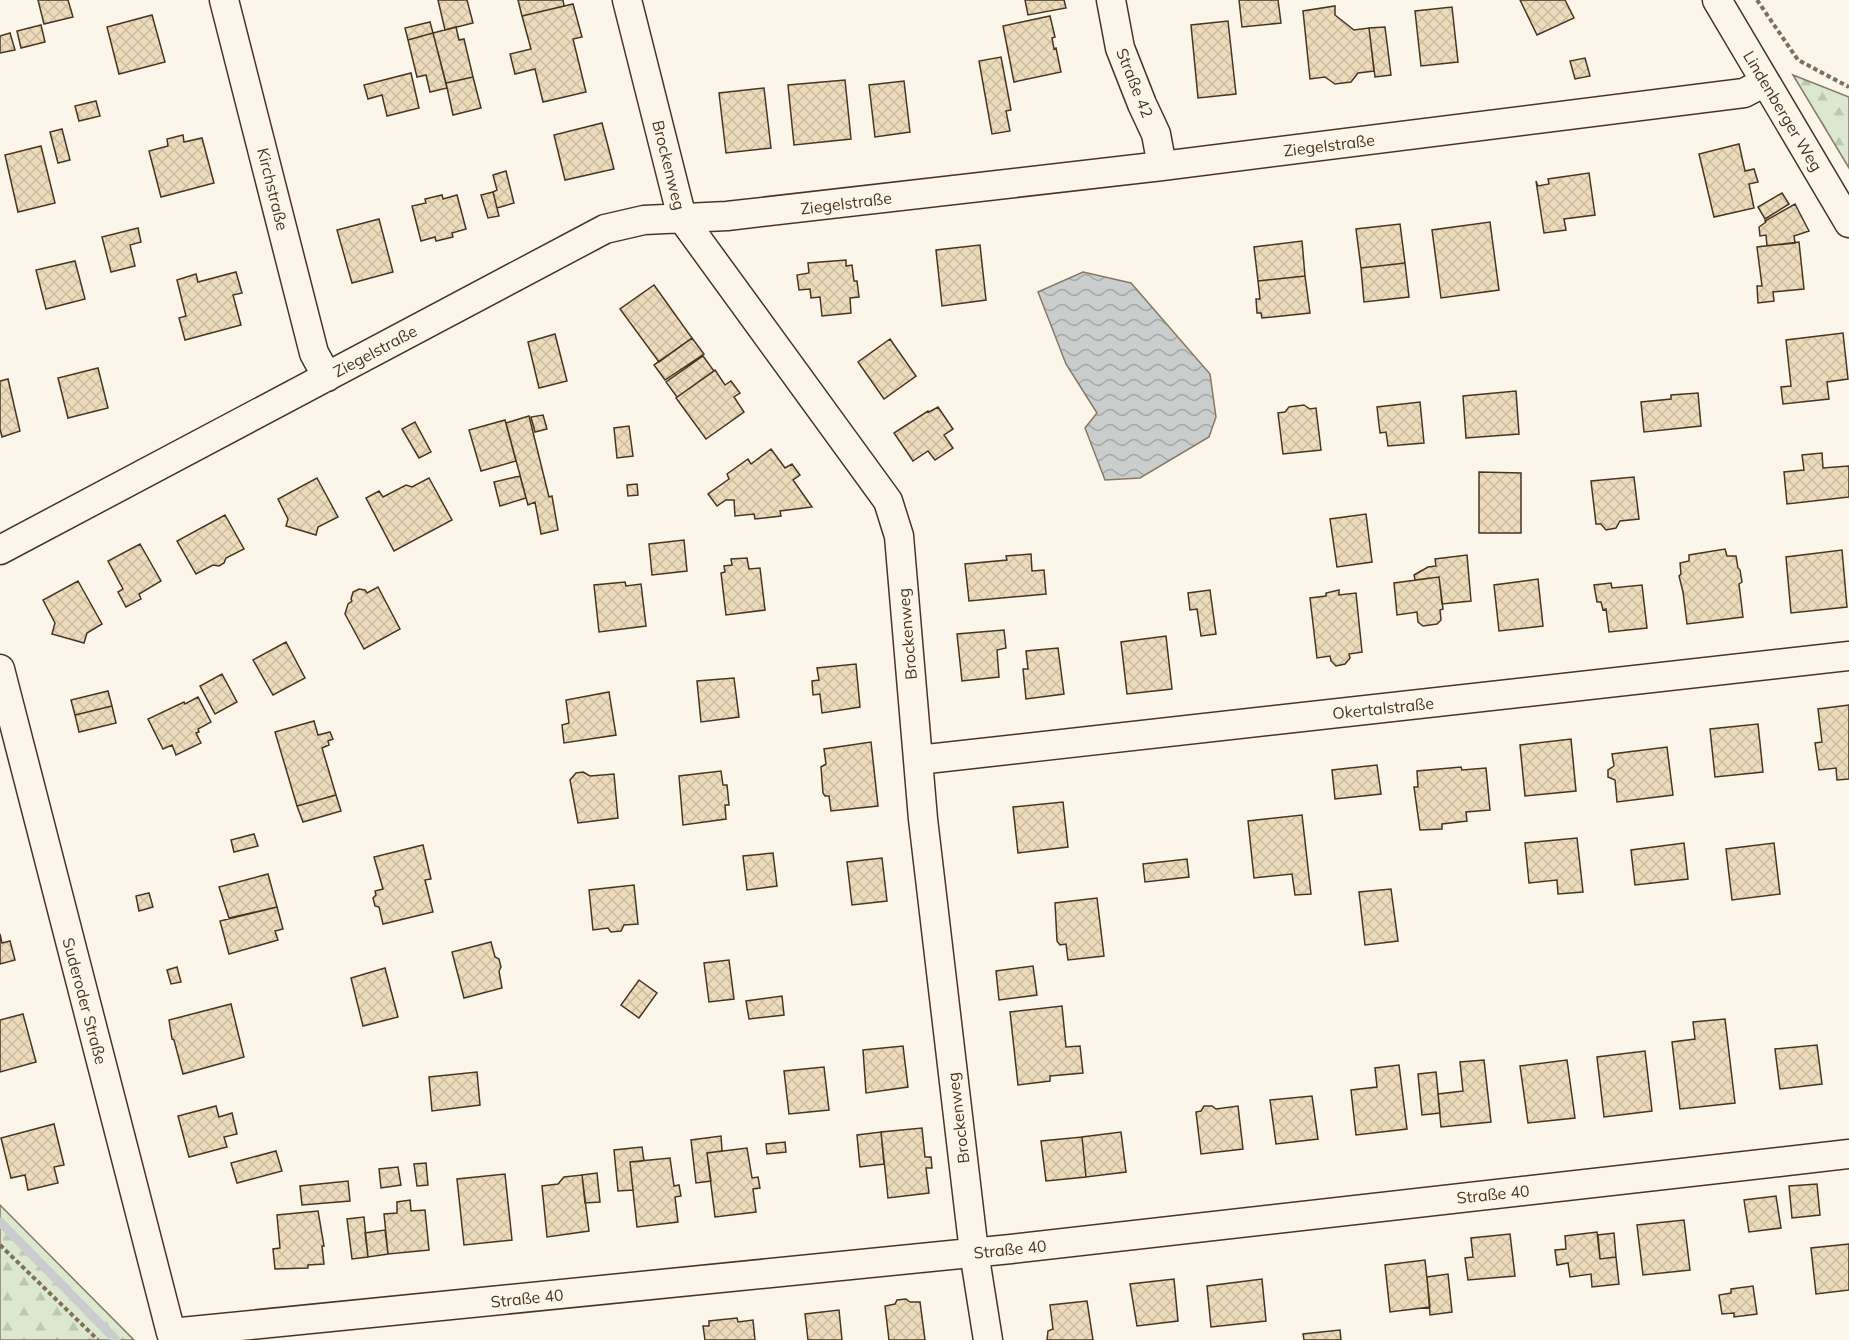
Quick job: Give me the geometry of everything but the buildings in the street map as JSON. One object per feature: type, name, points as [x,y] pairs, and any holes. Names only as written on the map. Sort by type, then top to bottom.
[{"type":"street","name":"Kirchstraße","points":[[224,0],[314,353],[327,376]]},
{"type":"street","name":"Brockenweg","points":[[627,0],[682,218],[888,501],[899,536],[918,760],[974,1252],[988,1340]]},
{"type":"street","name":"Straße 42","points":[[1111,0],[1120,48],[1156,134],[1162,166]]},
{"type":"street","name":"Lindenberger Weg","points":[[1717,0],[1849,223]]},
{"type":"street","name":"Ziegelstraße","points":[[0,550],[605,229],[644,220],[727,216],[1162,166],[1744,93],[1765,82]]},
{"type":"street","name":"Okertalstraße","points":[[918,760],[1849,656]]},
{"type":"street","name":"Suderoder Straße","points":[[0,669],[171,1332]]},
{"type":"street","name":"Straße 40","points":[[171,1332],[974,1252],[1849,1154]]},
{"type":"path","points":[[1757,0],[1798,60],[1849,87]]},
{"type":"path","points":[[0,1245],[98,1340]]},
{"type":"green space","points":[[1793,75],[1849,97],[1849,168]]},
{"type":"green space","points":[[0,1205],[134,1340],[0,1340]]},
{"type":"water","points":[[1083,272],[1131,283],[1210,374],[1216,417],[1209,437],[1140,478],[1105,480],[1085,428],[1097,413],[1066,364],[1038,292]]},
{"type":"waterway","points":[[0,1222],[116,1340]]}]
